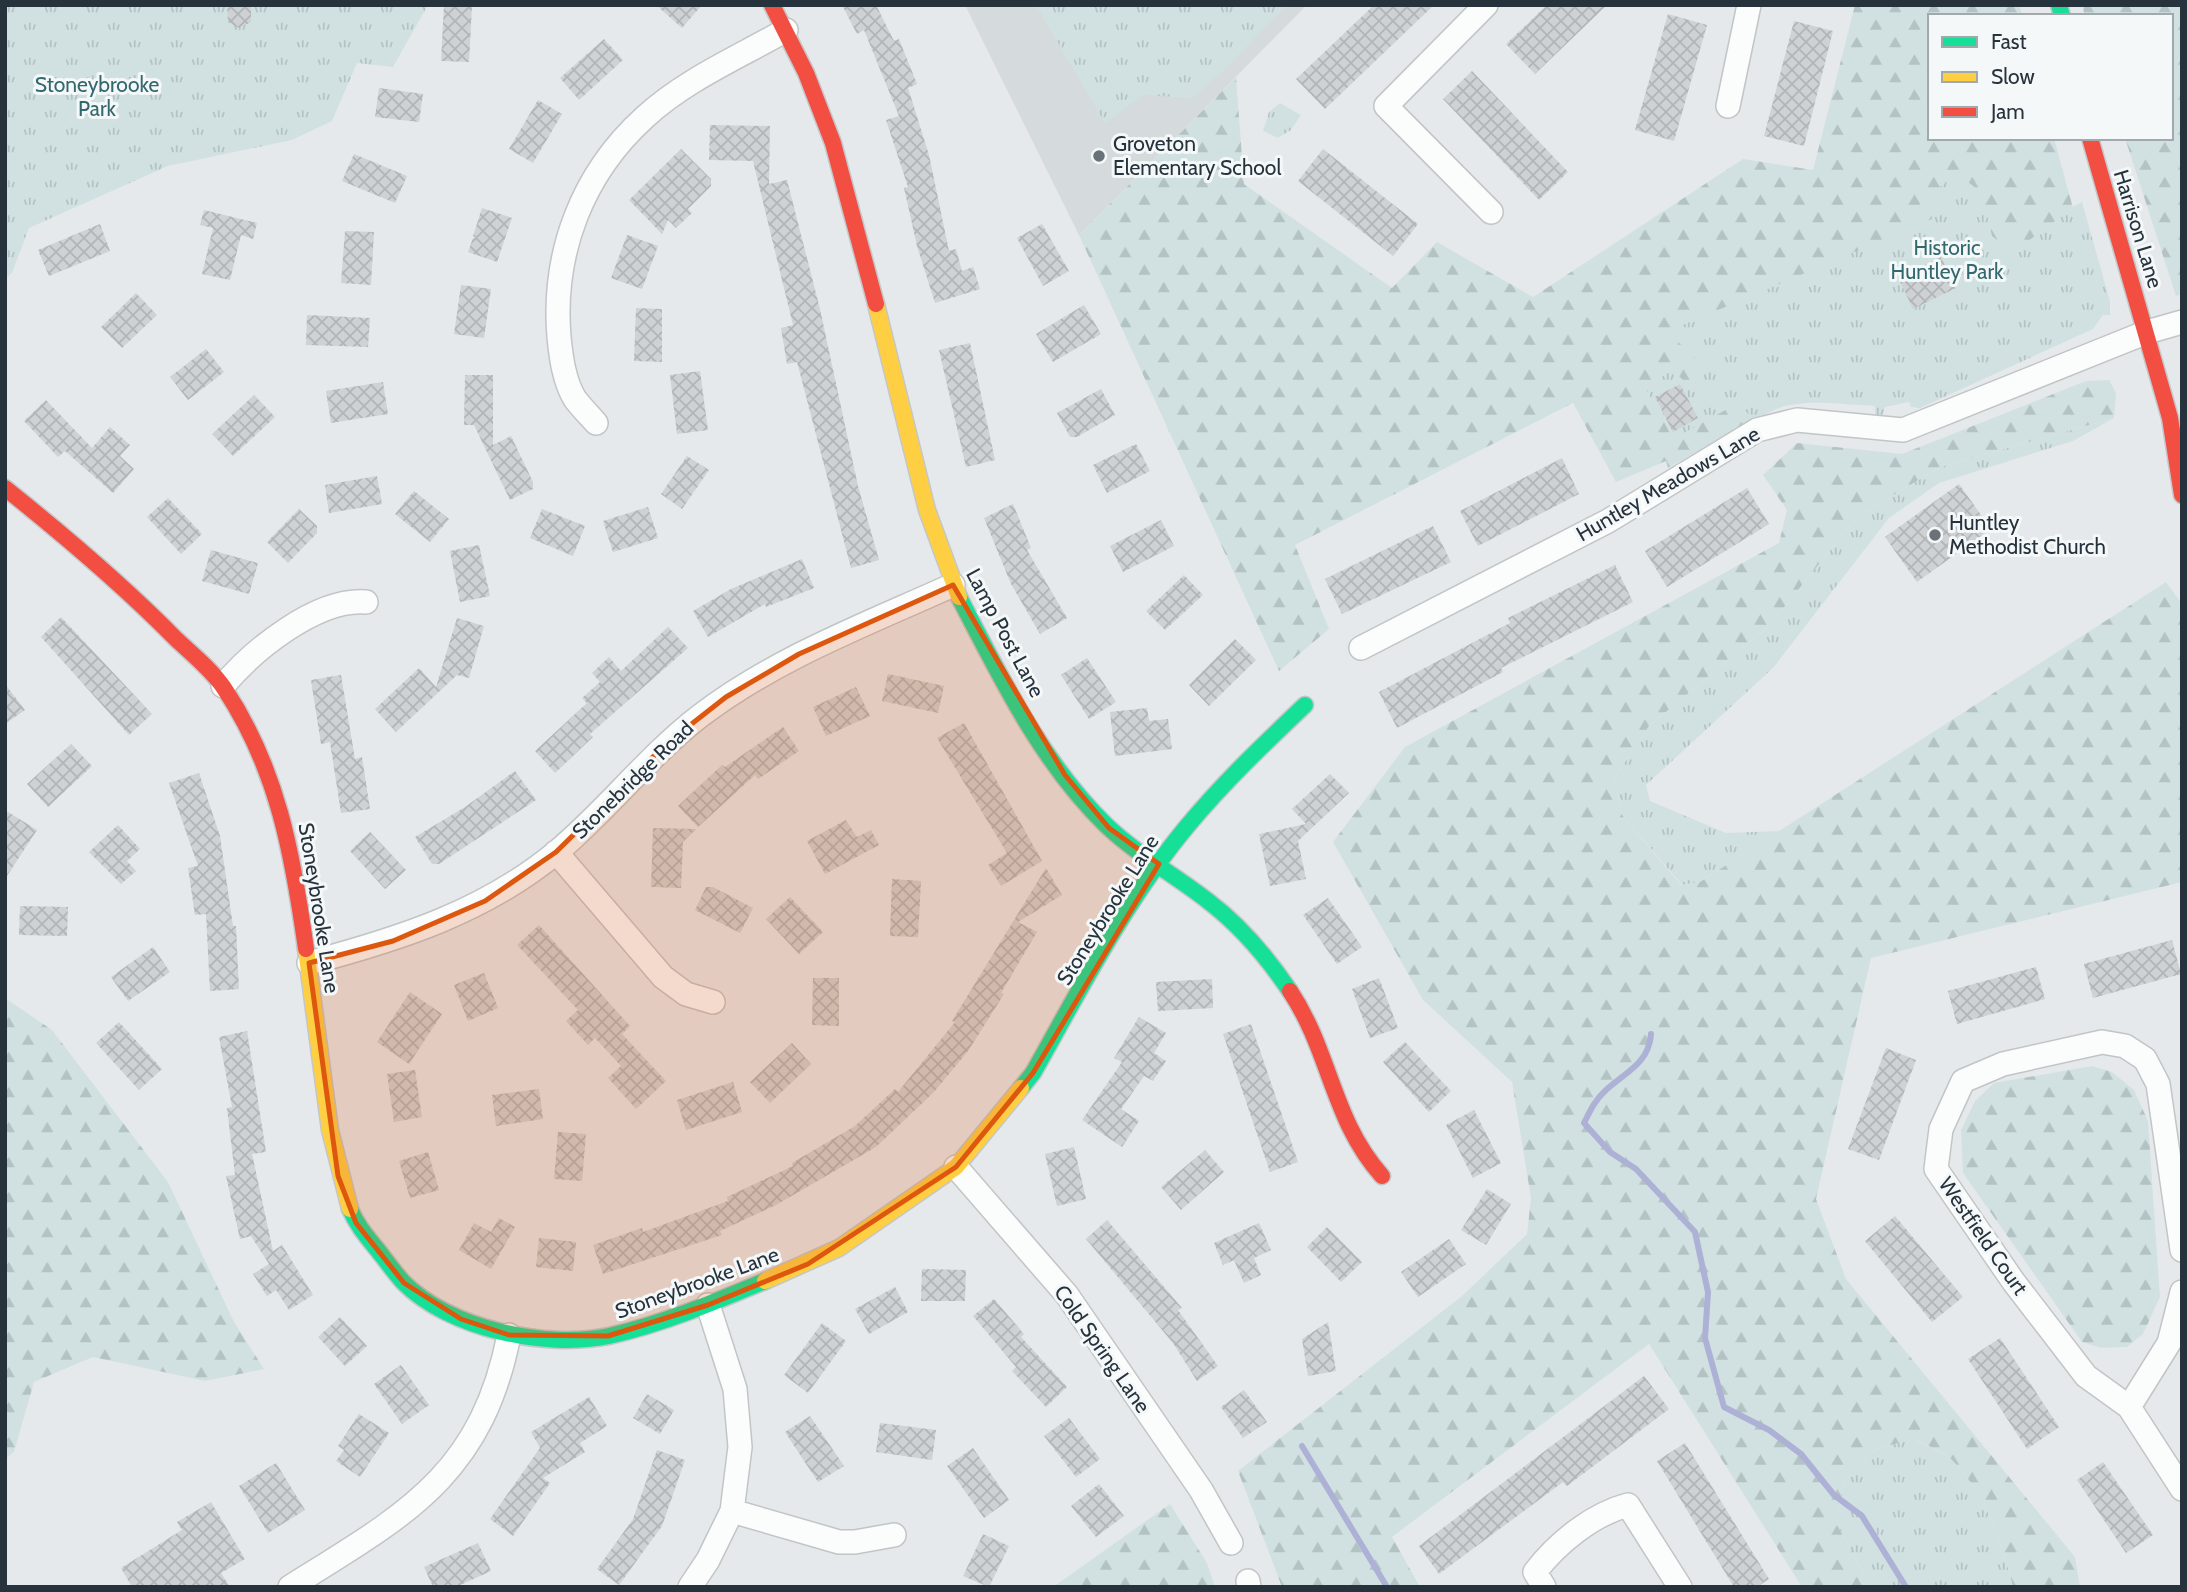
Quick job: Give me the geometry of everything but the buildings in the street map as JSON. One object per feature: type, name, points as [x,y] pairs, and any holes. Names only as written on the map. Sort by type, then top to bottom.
[{"type":"street","name":"Lamp Post Lane","points":[[772,5],[811,77],[835,149],[866,257],[905,443],[924,508],[954,585],[1003,679],[1065,775],[1109,828],[1239,927],[1294,995],[1321,1049],[1342,1117],[1357,1145],[1382,1176]]},
{"type":"street","points":[[1486,5],[1386,106],[1490,212]]},
{"type":"street","points":[[1728,106],[1749,5]]},
{"type":"street","points":[[596,423],[575,398],[564,373],[556,308],[562,254],[591,183],[618,144],[661,103],[786,30]]},
{"type":"street","name":"Harrison Lane","points":[[2091,140],[2170,418],[2182,495]]},
{"type":"street","name":"Huntley Meadows Lane","points":[[1361,648],[1608,521],[1757,430],[1797,419],[1903,430],[2147,332],[2182,322]]},
{"type":"street","name":"Stoneybrooke Lane","points":[[5,488],[84,551],[167,629],[223,687],[247,728],[282,810],[294,862],[338,1176],[356,1223],[404,1283],[430,1303],[461,1320],[509,1335],[573,1339],[608,1336],[708,1305],[808,1264],[839,1248],[956,1167],[1033,1073],[1105,945],[1189,824],[1225,783],[1305,705]]},
{"type":"street","name":"Stonebridge Road","points":[[309,963],[393,941],[433,926],[485,901],[556,852],[666,744],[726,697],[799,654],[954,585]]},
{"type":"street","points":[[223,687],[241,665],[306,618],[348,600],[366,601]]},
{"type":"street","points":[[556,852],[663,977],[686,994],[713,1002]]},
{"type":"street","name":"Westfield Court","points":[[2182,1250],[2158,1084],[2145,1059],[2125,1046],[2102,1042],[2003,1064],[1963,1081],[1941,1129],[1937,1169],[2013,1280],[2086,1376],[2129,1407],[2182,1489]]},
{"type":"street","name":"Cold Spring Lane","points":[[956,1167],[1067,1296],[1201,1490],[1231,1544]]},
{"type":"street","points":[[2129,1407],[2175,1343],[2182,1292]]},
{"type":"street","points":[[690,1587],[708,1560],[732,1511],[740,1447],[738,1408],[708,1305]]},
{"type":"street","points":[[290,1587],[408,1512],[442,1480],[483,1419],[502,1373],[509,1335]]},
{"type":"street","points":[[1545,1587],[1535,1572],[1547,1556],[1606,1511],[1628,1506],[1680,1587]]},
{"type":"street","points":[[732,1511],[839,1542],[894,1535]]},
{"type":"highlighted area","points":[[953,585],[1065,775],[1109,828],[1159,864],[1033,1073],[956,1167],[808,1264],[708,1305],[608,1336],[509,1335],[461,1319],[404,1283],[380,1255],[356,1223],[338,1176],[309,963],[393,941],[485,901],[556,852],[666,744],[726,697],[799,654]]},
{"type":"shaded area","name":"Groveton Elementary School","points":[[965,5],[1307,5],[1079,235]]},
{"type":"green space","name":"Stoneybrooke Park","points":[[5,5],[428,5],[393,67],[357,63],[332,121],[292,140],[168,166],[29,228],[12,273],[5,279]]},
{"type":"green space","points":[[1036,5],[1287,5],[1221,73],[1192,98],[1143,95],[1105,123]]},
{"type":"green space","points":[[1855,5],[2019,5],[2021,14],[1928,14],[1928,140],[2055,140],[2073,208],[2028,241],[2007,247],[1992,236],[1982,193],[1968,182],[1946,182],[1930,195],[1932,219],[1678,327],[1675,339],[1694,357],[1698,374],[1686,383],[1673,370],[1645,387],[1673,439],[1729,408],[1742,408],[1754,419],[1668,468],[1666,461],[1616,482],[1573,403],[1295,545],[1329,629],[1279,671],[1079,235],[1236,77],[1244,184],[1392,288],[1437,242],[1533,297],[1743,159],[1813,170]]},
{"type":"green space","name":"Historic Huntley Park","points":[[1922,5],[2019,5],[2021,14],[1928,14],[1928,140],[1934,140],[2072,207],[2082,202],[2110,301],[2110,315],[2103,315],[2093,329],[1920,408],[1911,407],[1909,402],[1885,407],[1879,417],[1875,414],[1875,406],[1816,403],[1787,406],[1666,461],[1595,329],[1887,157]]},
{"type":"green space","points":[[2082,5],[2182,5],[2182,294],[2176,296],[2126,140],[2173,140],[2173,14],[2084,14]]},
{"type":"green space","points":[[1280,103],[1301,115],[1291,130],[1278,138],[1263,131],[1269,112]]},
{"type":"green space","points":[[2109,380],[2116,393],[2114,418],[1940,467],[1857,517],[1768,627],[1649,726],[1614,778],[1622,815],[1681,885],[1700,882],[2166,582],[2182,604],[2182,882],[1871,958],[1816,1199],[1846,1279],[2075,1557],[2080,1587],[2013,1587],[1991,1519],[1964,1473],[1948,1457],[1914,1439],[1876,1449],[1844,1477],[1836,1523],[1871,1587],[1802,1587],[1649,1344],[1392,1537],[1420,1587],[1282,1587],[1238,1471],[1462,1296],[1527,1234],[1531,1198],[1512,1082],[1423,1000],[1333,842],[1405,747],[1779,543],[1787,510],[1763,475],[1797,443],[1902,454],[2086,381]]},
{"type":"green space","points":[[2114,418],[2073,441],[1939,483],[1889,518],[1773,668],[1646,785],[1650,801],[1726,833],[1780,831],[1700,882],[1682,885],[1622,815],[1614,778],[1649,726],[1768,627],[1857,517],[1940,467]]},
{"type":"green space","points":[[5,998],[52,1030],[168,1182],[234,1322],[264,1369],[205,1381],[93,1357],[34,1382],[14,1452],[5,1459]]},
{"type":"green space","points":[[2092,1066],[2112,1072],[2134,1090],[2148,1121],[2160,1297],[2143,1334],[2127,1347],[2101,1348],[2082,1342],[1963,1173],[1961,1130],[1975,1101],[1994,1083]]},
{"type":"green space","points":[[1914,1439],[1948,1457],[1964,1473],[1991,1519],[2013,1587],[1871,1587],[1836,1523],[1844,1477],[1876,1449]]},
{"type":"green space","points":[[1170,1504],[1207,1563],[1215,1587],[1053,1587]]},
{"type":"waterway","points":[[1651,1034],[1646,1053],[1641,1060],[1601,1094],[1584,1123],[1610,1152],[1636,1169],[1695,1232],[1708,1292],[1705,1338],[1724,1407],[1769,1430],[1801,1454],[1834,1495],[1862,1516],[1906,1587]]},
{"type":"waterway","points":[[1302,1446],[1387,1587]]},
{"type":"traffic: fast","points":[[2059,5],[2061,14]]},
{"type":"traffic: fast","points":[[959,597],[1024,717],[1061,774],[1118,836],[1232,921],[1263,954],[1290,991]]},
{"type":"traffic: fast","points":[[1021,1088],[1033,1073],[1125,913],[1166,853],[1217,793],[1305,705]]},
{"type":"traffic: fast","points":[[350,1209],[363,1232],[397,1275],[422,1298],[472,1323],[528,1337],[557,1340],[609,1336],[668,1319],[765,1281]]},
{"type":"traffic: slow","points":[[876,304],[927,510],[959,597]]},
{"type":"traffic: slow","points":[[306,949],[330,1130],[350,1209]]},
{"type":"traffic: slow","points":[[765,1281],[839,1248],[956,1167],[1021,1088]]},
{"type":"traffic: jam","points":[[772,5],[806,73],[833,143],[876,304]]},
{"type":"traffic: jam","points":[[2091,140],[2170,418],[2182,495]]},
{"type":"traffic: jam","points":[[5,488],[114,580],[202,662],[224,688],[258,750],[270,782],[289,847],[306,949]]},
{"type":"traffic: jam","points":[[1290,991],[1315,1038],[1352,1132],[1365,1155],[1382,1176]]},
{"type":"place","name":"Groveton Elementary School","points":[[1099,156]]},
{"type":"place","name":"Huntley Methodist Church","points":[[1935,535]]}]
